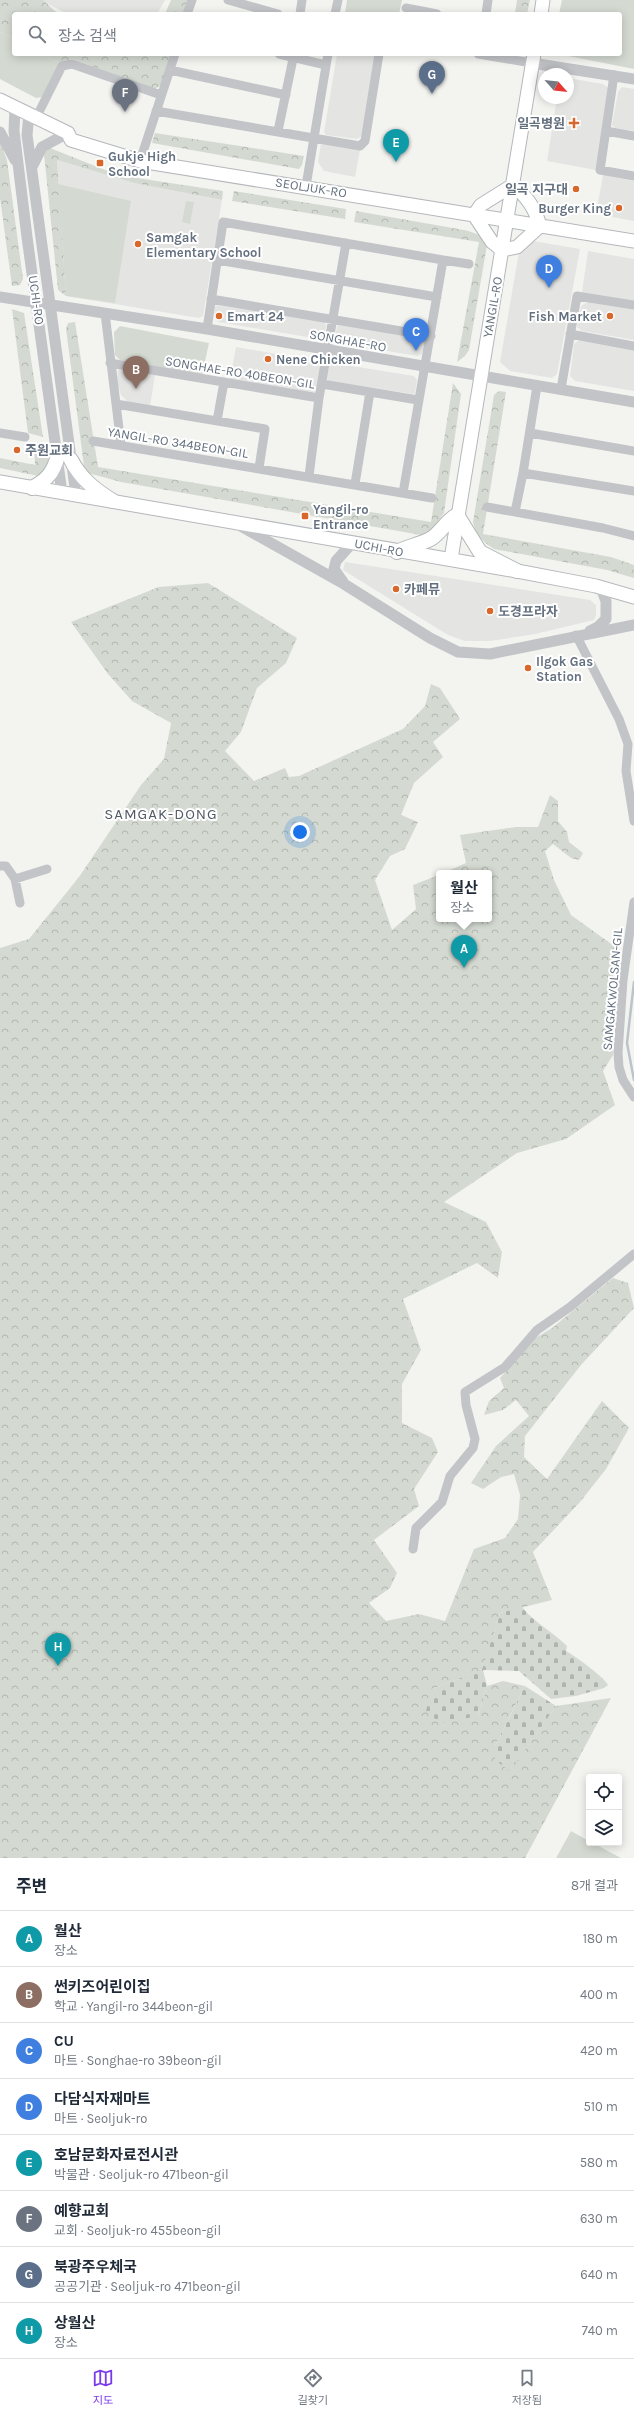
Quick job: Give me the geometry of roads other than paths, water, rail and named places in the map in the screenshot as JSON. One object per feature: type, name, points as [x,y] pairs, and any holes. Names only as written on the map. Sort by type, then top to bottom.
[{"type":"main road","points":[[541,12],[543,0]]},
{"type":"main road","name":"YANGIL-RO","points":[[451,559],[533,58]]},
{"type":"main road","name":"SEOLJUK-RO","points":[[0,100],[68,133],[71,140],[140,161],[306,186],[507,221],[634,241]]},
{"type":"main road","points":[[513,186],[526,196],[536,210],[540,226],[517,247],[502,250],[492,242],[474,215],[481,204],[513,186]]},
{"type":"main road","points":[[32,488],[44,481],[64,458],[93,488],[113,501]]},
{"type":"main road","name":"UCHI-RO","points":[[0,482],[353,542],[397,552],[451,559],[601,588],[634,597]]},
{"type":"main road","points":[[397,552],[411,545],[430,540],[440,533],[448,521],[458,515],[480,552],[517,571]]},
{"type":"street","points":[[188,12],[192,0]]},
{"type":"street","points":[[228,0],[271,12]]},
{"type":"street","points":[[300,12],[302,0]]},
{"type":"street","points":[[335,12],[338,0]]},
{"type":"street","points":[[486,12],[488,0]]},
{"type":"street","points":[[406,7],[428,12]]},
{"type":"street","points":[[140,161],[174,56]]},
{"type":"street","points":[[278,131],[293,56],[326,65]]},
{"type":"street","points":[[306,186],[328,56]]},
{"type":"street","points":[[156,111],[360,146],[365,141],[379,56]]},
{"type":"street","points":[[506,56],[533,58],[634,79]]},
{"type":"street","points":[[33,116],[62,66],[72,64],[161,96]]},
{"type":"street","points":[[170,70],[286,95]]},
{"type":"street","points":[[614,75],[600,170],[634,176]]},
{"type":"street","name":"UCHI-RO","points":[[15,107],[14,131],[38,304],[64,458],[76,495]]},
{"type":"street","name":"UCHI-RO","points":[[33,116],[27,135],[50,306],[64,458],[62,493]]},
{"type":"street","points":[[606,131],[634,136]]},
{"type":"street","points":[[0,132],[19,172]]},
{"type":"street","points":[[32,167],[42,147],[68,133]]},
{"type":"street","points":[[206,329],[212,299],[223,222],[469,264]]},
{"type":"street","name":"SONGHAE-RO 40BEON-GIL","points":[[309,476],[319,398],[346,243]]},
{"type":"street","points":[[217,260],[437,297]]},
{"type":"street","points":[[403,493],[443,260]]},
{"type":"street","points":[[561,389],[577,296],[634,305]]},
{"type":"street","name":"SONGHAE-RO","points":[[0,297],[50,306],[206,329],[634,402]]},
{"type":"street","points":[[212,299],[430,336]]},
{"type":"street","points":[[105,313],[121,445]]},
{"type":"street","points":[[570,334],[634,346]]},
{"type":"street","name":"SONGHAE-RO 40BEON-GIL","points":[[110,363],[319,398]]},
{"type":"street","points":[[217,421],[224,382]]},
{"type":"street","name":"SONGHAE-RO 40BEON-GIL","points":[[322,384],[418,400]]},
{"type":"street","points":[[515,512],[537,386]]},
{"type":"street","points":[[355,484],[370,392]]},
{"type":"street","name":"YANGIL-RO 344BEON-GIL","points":[[116,404],[265,429],[259,468]]},
{"type":"street","points":[[0,433],[25,437]]},
{"type":"street","points":[[530,433],[634,451]]},
{"type":"street","name":"YANGIL-RO 344BEON-GIL","points":[[93,441],[309,476],[432,498]]},
{"type":"street","points":[[523,473],[634,491]]},
{"type":"street","points":[[488,507],[603,528],[634,536]]},
{"type":"street","points":[[233,522],[344,584],[430,638],[458,652],[490,654],[634,625]]},
{"type":"street","points":[[344,584],[334,569],[336,561],[353,542]]},
{"type":"street","points":[[580,635],[598,627],[606,619],[606,601],[601,588]]},
{"type":"street","points":[[580,635],[619,719],[628,744],[626,771],[634,821]]},
{"type":"street","points":[[0,866],[6,866],[15,878],[20,903]]},
{"type":"street","points":[[15,878],[47,869]]},
{"type":"street","name":"SAMGAKWOLSAN-GIL","points":[[634,908],[621,999],[618,1053],[619,1067],[623,1080],[634,1097]]},
{"type":"street","points":[[413,1549],[416,1528],[439,1505],[445,1495],[450,1476],[473,1448],[475,1439],[466,1405],[465,1392],[504,1367],[537,1330],[570,1307],[634,1254]]},
{"type":"waterway","points":[[634,982],[627,1043],[634,1080]]},
{"type":"place","name":"북광주우체국","points":[[432,94]]},
{"type":"place","name":"예향교회","points":[[125,112]]},
{"type":"place","name":"일곡병원","points":[[574,123]]},
{"type":"place","name":"호남문화자료전시관","points":[[396,162]]},
{"type":"place","name":"Gukje High School","points":[[100,163]]},
{"type":"place","name":"일곡 지구대","points":[[576,189]]},
{"type":"place","name":"Burger King","points":[[619,208]]},
{"type":"place","name":"Samgak Elementary School","points":[[138,244]]},
{"type":"place","name":"다담식자재마트","points":[[549,288]]},
{"type":"place","name":"Emart 24","points":[[219,316]]},
{"type":"place","name":"Fish Market","points":[[610,316]]},
{"type":"place","name":"CU","points":[[416,351]]},
{"type":"place","name":"Nene Chicken","points":[[268,359]]},
{"type":"place","name":"썬키즈어린이집","points":[[136,389]]},
{"type":"place","name":"주원교회","points":[[17,450]]},
{"type":"place","name":"Yangil-ro Entrance","points":[[305,516]]},
{"type":"place","name":"카페뮤","points":[[396,589]]},
{"type":"place","name":"도경프라자","points":[[490,611]]},
{"type":"place","name":"Ilgok Gas Station","points":[[528,668]]},
{"type":"place","name":"월산","points":[[464,968]]},
{"type":"place","name":"상월산","points":[[58,1666]]},
{"type":"district","name":"SAMGAK-DONG","points":[[161,814]]}]
